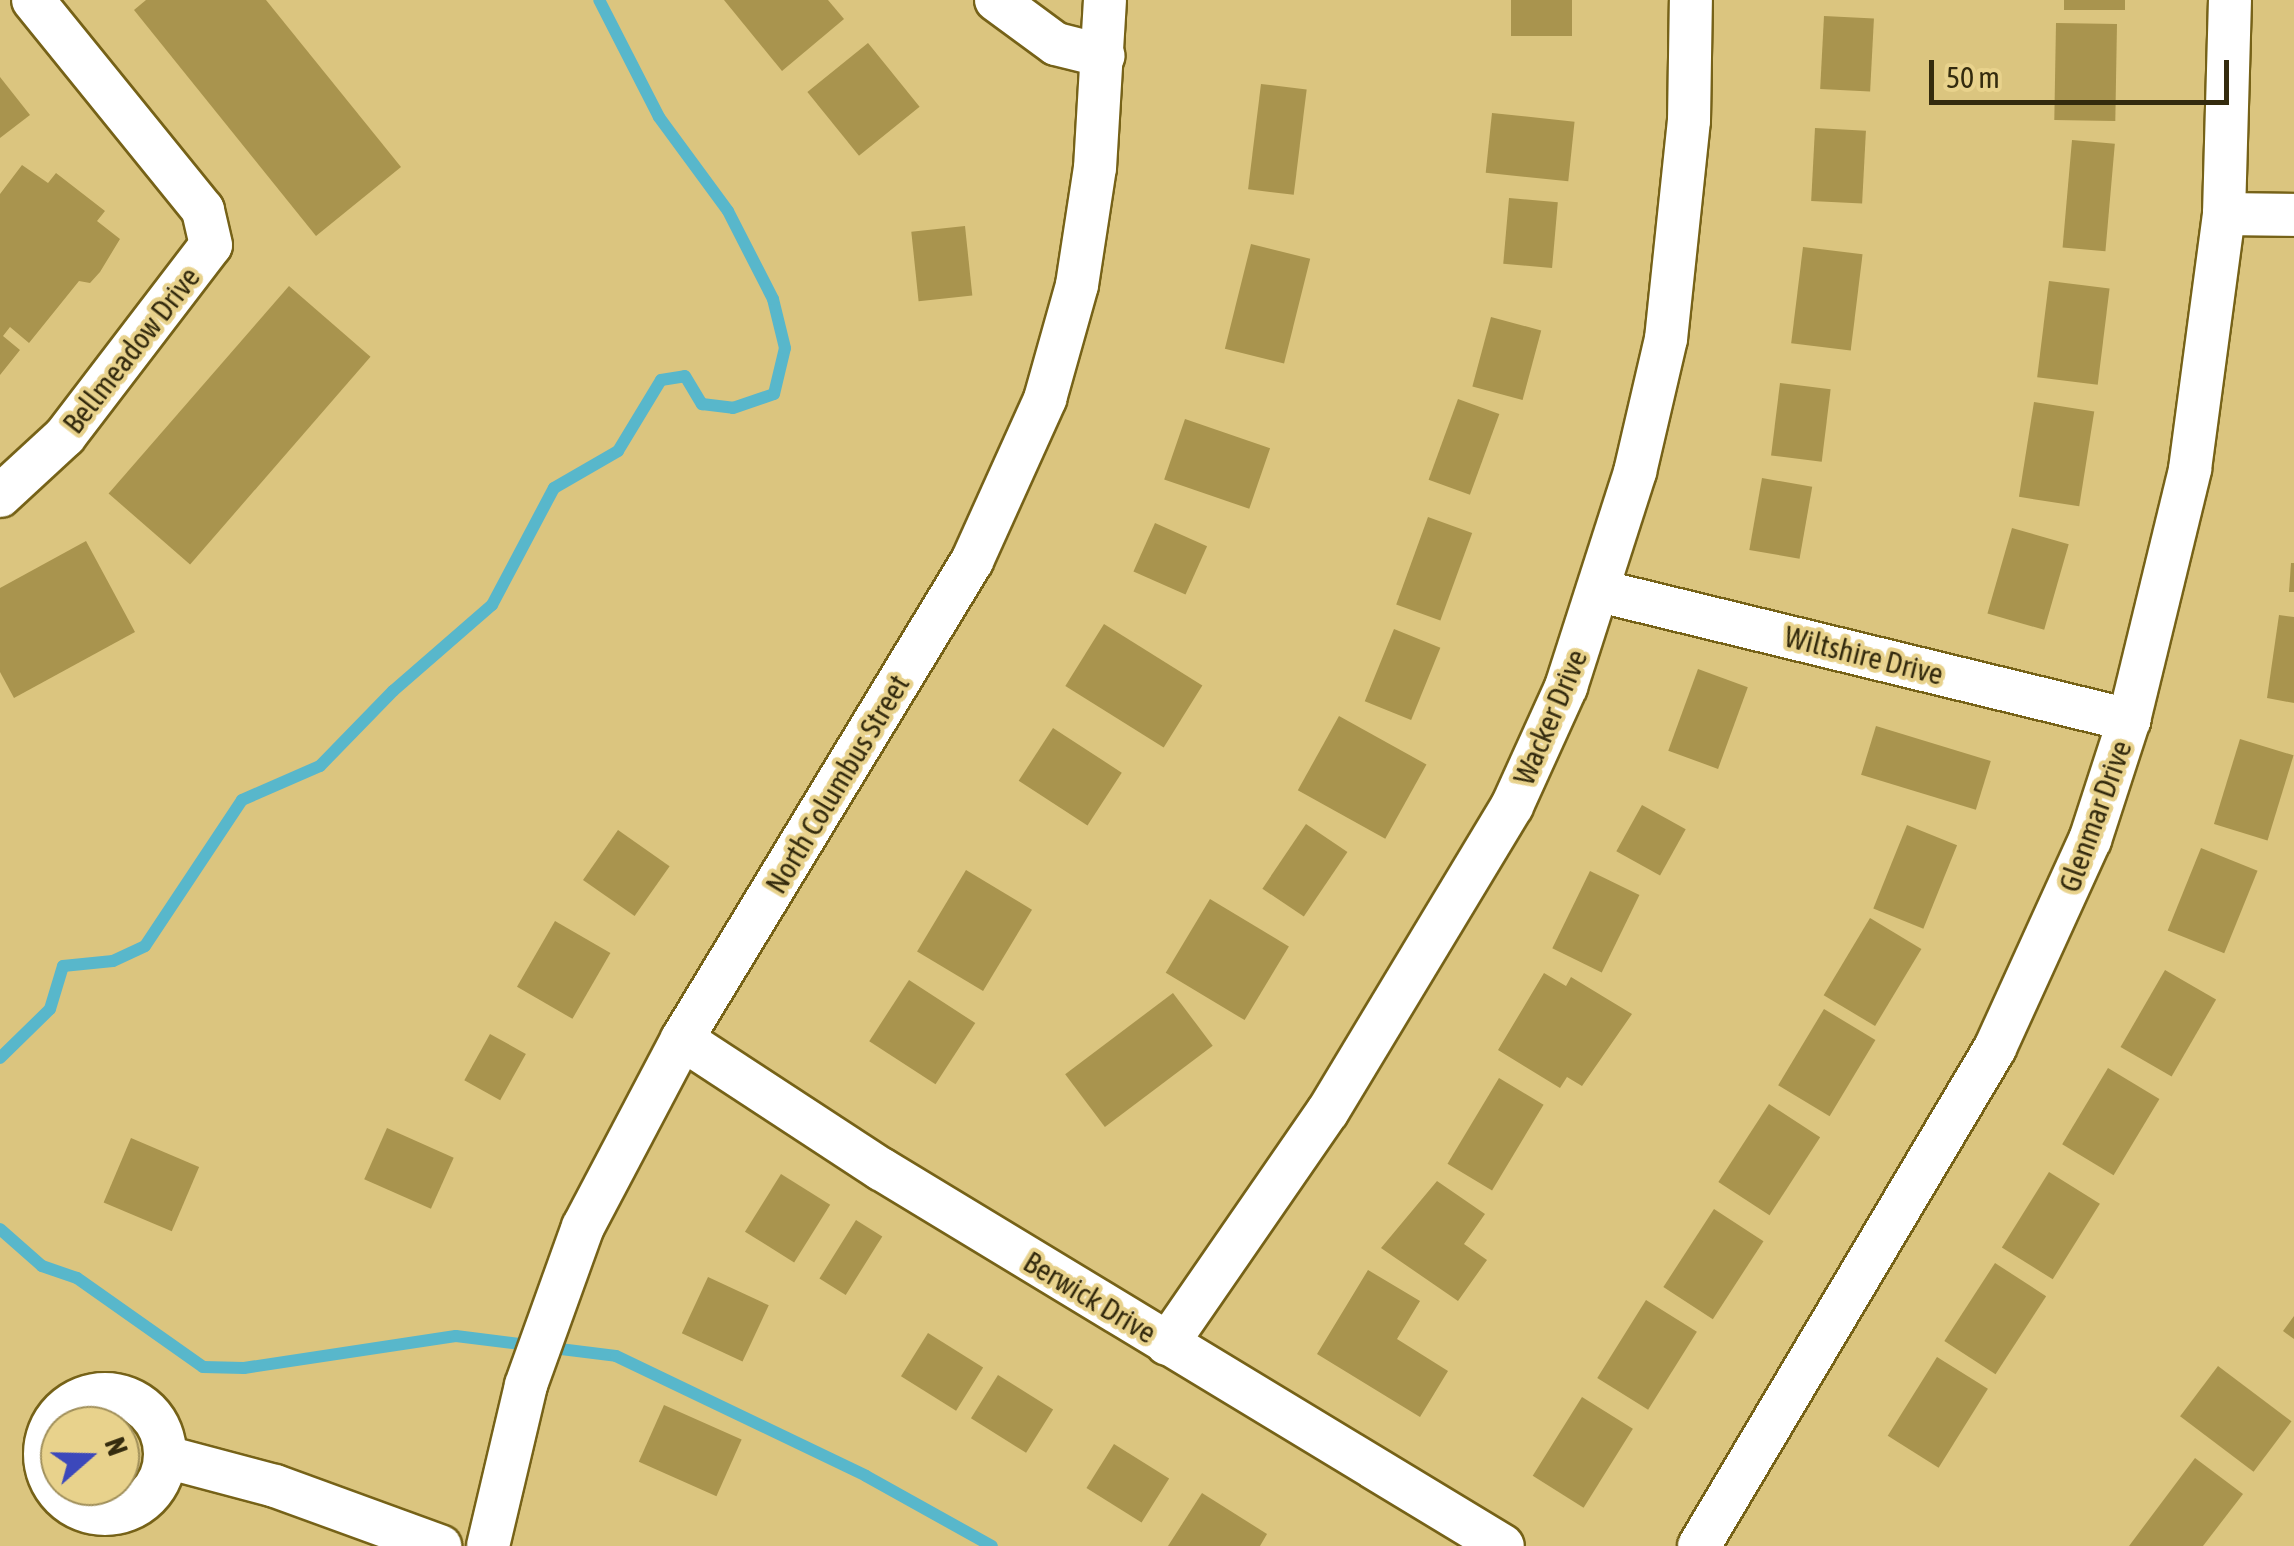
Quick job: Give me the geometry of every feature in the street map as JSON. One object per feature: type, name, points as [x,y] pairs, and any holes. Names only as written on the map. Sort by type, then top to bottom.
[{"type":"street","name":"Bellmeadow Drive","points":[[0,496],[65,436],[211,244],[202,210],[34,0]]},
{"type":"street","points":[[996,0],[1056,44],[1104,56]]},
{"type":"street","name":"North Columbus Street","points":[[488,1546],[540,1341],[583,1227],[682,1039],[972,561],[1023,454],[1076,285],[1104,56],[1105,0]]},
{"type":"street","name":"Wacker Drive","points":[[1167,1344],[1297,1162],[1512,806],[1566,686],[1600,591],[1666,338],[1684,199],[1690,0]]},
{"type":"street","name":"Glenmar Drive","points":[[1699,1546],[1995,1048],[2090,840],[2129,720],[2190,469],[2224,214],[2230,0]]},
{"type":"street","points":[[2224,214],[2294,215]]},
{"type":"street","name":"Wiltshire Drive","points":[[1600,591],[2129,720]]},
{"type":"street","name":"Berwick Drive","points":[[682,1039],[1167,1344],[1503,1546]]},
{"type":"street","points":[[166,1457],[275,1486],[440,1546]]},
{"type":"building","points":[[146,0],[266,0],[401,167],[316,236],[134,10]]},
{"type":"building","points":[[724,0],[828,0],[844,19],[782,71]]},
{"type":"building","points":[[1511,0],[1572,0],[1572,36],[1511,36]]},
{"type":"building","points":[[2064,0],[2125,0],[2125,10],[2064,10]]},
{"type":"building","points":[[1824,16],[1874,19],[1870,92],[1820,89]]},
{"type":"building","points":[[2056,23],[2117,24],[2115,121],[2054,120]]},
{"type":"building","points":[[868,43],[920,107],[859,156],[807,92]]},
{"type":"building","points":[[0,77],[30,115],[0,138]]},
{"type":"building","points":[[1261,84],[1307,90],[1294,195],[1248,189]]},
{"type":"building","points":[[1492,113],[1575,122],[1568,181],[1486,173]]},
{"type":"building","points":[[1815,128],[1866,131],[1862,204],[1811,201]]},
{"type":"building","points":[[2072,140],[2115,144],[2105,251],[2063,248]]},
{"type":"building","points":[[22,165],[48,183],[56,173],[105,211],[97,221],[120,239],[100,272],[90,283],[79,281],[29,343],[10,327],[3,336],[20,350],[0,375],[0,194]]},
{"type":"building","points":[[1509,198],[1558,202],[1552,268],[1503,264]]},
{"type":"building","points":[[965,226],[972,296],[919,301],[911,232]]},
{"type":"building","points":[[1251,244],[1310,259],[1284,364],[1225,349]]},
{"type":"building","points":[[1803,247],[1863,254],[1851,351],[1791,343]]},
{"type":"building","points":[[2049,281],[2110,288],[2098,385],[2037,377]]},
{"type":"building","points":[[289,286],[371,357],[190,564],[109,494]]},
{"type":"building","points":[[1491,317],[1541,330],[1523,400],[1472,387]]},
{"type":"building","points":[[1780,383],[1831,389],[1822,462],[1771,455]]},
{"type":"building","points":[[1458,399],[1499,414],[1470,495],[1429,480]]},
{"type":"building","points":[[2034,402],[2094,412],[2079,506],[2019,497]]},
{"type":"building","points":[[1185,419],[1270,448],[1249,509],[1164,480]]},
{"type":"building","points":[[1762,478],[1812,487],[1800,559],[1749,550]]},
{"type":"building","points":[[1428,517],[1472,533],[1440,620],[1396,604]]},
{"type":"building","points":[[1155,523],[1207,546],[1186,595],[1133,571]]},
{"type":"building","points":[[2012,528],[2069,544],[2044,630],[1987,614]]},
{"type":"building","points":[[86,541],[135,632],[14,698],[0,672],[0,588]]},
{"type":"building","points":[[2294,563],[2294,592],[2289,592]]},
{"type":"building","points":[[2279,615],[2294,617],[2294,703],[2267,698]]},
{"type":"building","points":[[1104,624],[1202,685],[1164,747],[1065,686]]},
{"type":"building","points":[[1394,629],[1440,648],[1411,720],[1365,701]]},
{"type":"building","points":[[1698,669],[1748,687],[1718,769],[1668,751]]},
{"type":"building","points":[[1339,716],[1426,764],[1385,839],[1298,790]]},
{"type":"building","points":[[1876,726],[1991,761],[1976,810],[1861,775]]},
{"type":"building","points":[[1053,728],[1122,773],[1087,825],[1019,781]]},
{"type":"building","points":[[2240,739],[2294,755],[2268,840],[2214,824]]},
{"type":"building","points":[[1642,805],[1686,829],[1660,876],[1616,851]]},
{"type":"building","points":[[1306,824],[1347,852],[1304,917],[1262,889]]},
{"type":"building","points":[[1907,825],[1957,845],[1923,929],[1873,908]]},
{"type":"building","points":[[618,830],[670,866],[635,916],[583,880]]},
{"type":"building","points":[[2201,848],[2258,871],[2224,953],[2168,931]]},
{"type":"building","points":[[966,870],[1032,910],[983,991],[917,951]]},
{"type":"building","points":[[1590,871],[1639,895],[1602,972],[1552,948]]},
{"type":"building","points":[[1210,899],[1289,946],[1245,1020],[1166,973]]},
{"type":"building","points":[[1870,918],[1921,949],[1875,1026],[1824,995]]},
{"type":"building","points":[[555,921],[610,953],[572,1019],[517,987]]},
{"type":"building","points":[[2165,970],[2216,1000],[2172,1077],[2120,1047]]},
{"type":"building","points":[[1544,973],[1566,986],[1571,977],[1632,1014],[1582,1086],[1567,1077],[1560,1088],[1498,1050]]},
{"type":"building","points":[[909,980],[975,1023],[935,1084],[869,1041]]},
{"type":"building","points":[[1173,993],[1213,1046],[1105,1127],[1065,1074]]},
{"type":"building","points":[[1824,1009],[1875,1040],[1830,1116],[1778,1085]]},
{"type":"building","points":[[490,1034],[526,1054],[500,1100],[464,1080]]},
{"type":"building","points":[[2108,1068],[2159,1099],[2114,1175],[2062,1144]]},
{"type":"building","points":[[1499,1078],[1544,1105],[1492,1190],[1447,1164]]},
{"type":"building","points":[[1769,1104],[1820,1137],[1770,1215],[1718,1182]]},
{"type":"building","points":[[387,1128],[454,1158],[431,1209],[364,1179]]},
{"type":"building","points":[[131,1138],[199,1167],[172,1231],[104,1202]]},
{"type":"building","points":[[2049,1172],[2100,1204],[2053,1279],[2002,1247]]},
{"type":"building","points":[[781,1174],[830,1205],[794,1262],[745,1232]]},
{"type":"building","points":[[1437,1181],[1485,1214],[1464,1244],[1487,1260],[1458,1301],[1381,1248]]},
{"type":"building","points":[[1714,1209],[1763,1241],[1713,1319],[1663,1287]]},
{"type":"building","points":[[856,1220],[882,1236],[846,1295],[819,1279]]},
{"type":"building","points":[[1995,1263],[2046,1296],[1996,1374],[1944,1341]]},
{"type":"building","points":[[1368,1270],[1420,1301],[1397,1339],[1448,1371],[1420,1417],[1317,1354]]},
{"type":"building","points":[[708,1277],[769,1305],[743,1362],[682,1333]]},
{"type":"building","points":[[1646,1300],[1697,1332],[1648,1410],[1597,1378]]},
{"type":"building","points":[[2294,1316],[2294,1339],[2283,1331]]},
{"type":"building","points":[[928,1333],[983,1367],[956,1411],[901,1376]]},
{"type":"building","points":[[1937,1357],[1988,1389],[1939,1468],[1888,1436]]},
{"type":"building","points":[[2218,1366],[2291,1421],[2254,1472],[2180,1416]]},
{"type":"building","points":[[998,1375],[1053,1409],[1026,1453],[971,1418]]},
{"type":"building","points":[[1582,1397],[1633,1429],[1584,1508],[1533,1476]]},
{"type":"building","points":[[664,1405],[742,1440],[716,1496],[639,1462]]},
{"type":"building","points":[[1114,1444],[1169,1478],[1142,1523],[1086,1488]]},
{"type":"building","points":[[2195,1458],[2243,1494],[2203,1546],[2129,1546]]},
{"type":"building","points":[[1202,1493],[1267,1534],[1260,1546],[1168,1546]]},
{"type":"waterway","points":[[0,1058],[50,1009],[63,966],[113,961],[145,946],[242,800],[320,766],[393,691],[492,605],[554,488],[618,451],[661,380],[685,376],[702,404],[733,408],[774,394],[785,348],[773,299],[728,211],[659,117],[599,0]]},
{"type":"waterway","points":[[0,1229],[42,1266],[77,1278],[203,1367],[244,1368],[456,1336],[616,1356],[866,1476],[992,1546]]}]
